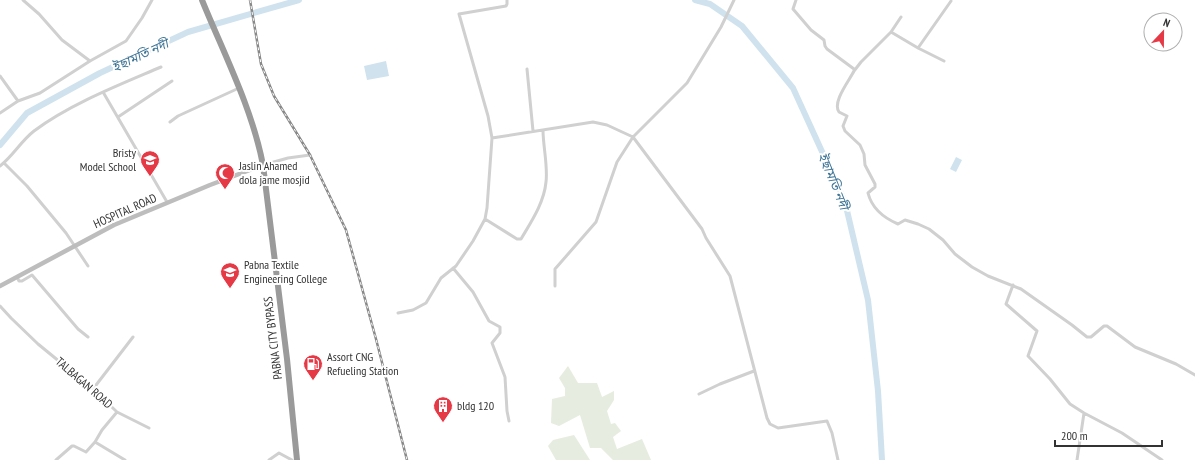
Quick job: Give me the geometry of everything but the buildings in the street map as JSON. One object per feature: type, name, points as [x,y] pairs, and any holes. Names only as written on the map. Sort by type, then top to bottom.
[{"type":"highway","name":"PABNA CITY BYPASS","points":[[202,0],[239,88],[254,129],[263,165],[286,351],[297,460]]},
{"type":"main road","name":"HOSPITAL ROAD","points":[[0,286],[114,225],[167,202],[263,165]]},
{"type":"street","points":[[23,0],[39,14],[62,40],[90,61]]},
{"type":"street","points":[[0,113],[18,101],[40,93],[90,61],[126,41],[152,0]]},
{"type":"street","points":[[398,313],[412,310],[426,303],[443,275],[453,268],[473,241],[485,219],[489,190],[492,138],[488,116],[459,14],[506,5],[507,0]]},
{"type":"street","points":[[555,286],[555,270],[596,222],[617,162],[634,137],[686,83],[720,27],[734,0]]},
{"type":"street","points":[[796,0],[793,9],[811,30],[824,40],[827,49],[854,69],[854,71]]},
{"type":"street","points":[[918,48],[951,1]]},
{"type":"street","points":[[901,17],[890,32],[865,57],[854,71],[840,95],[837,106],[839,112],[847,116],[843,126],[845,131],[860,145],[864,154],[865,164],[875,184],[875,187],[868,193],[872,206],[887,220],[898,224],[905,220],[929,229],[943,240],[955,254],[972,267],[988,276],[1013,285],[1029,294],[1087,337],[1091,337],[1104,326],[1107,326],[1135,347],[1176,364],[1195,375]]},
{"type":"street","points":[[890,32],[944,61]]},
{"type":"street","points":[[0,166],[33,132],[58,116],[103,92],[160,67]]},
{"type":"street","points":[[527,70],[533,131]]},
{"type":"street","points":[[0,76],[18,101]]},
{"type":"street","points":[[118,118],[172,81]]},
{"type":"street","points":[[170,122],[178,116],[239,88]]},
{"type":"street","points":[[103,92],[167,202]]},
{"type":"street","points":[[492,138],[593,122],[607,125],[634,137],[702,229],[730,276],[754,371],[770,424],[778,428],[827,421],[832,433],[838,460]]},
{"type":"street","points":[[485,219],[518,239],[521,239],[538,210],[546,188],[543,130]]},
{"type":"street","points":[[263,165],[288,158],[310,155]]},
{"type":"street","points":[[4,163],[27,186],[66,233],[88,266]]},
{"type":"street","points":[[453,268],[473,292],[489,321],[500,327],[500,332],[492,343],[505,377],[509,421]]},
{"type":"street","points":[[17,277],[22,281],[32,275],[78,329],[88,337]]},
{"type":"street","points":[[1013,285],[1006,304],[1037,331],[1028,356],[1050,379],[1070,404],[1122,433],[1162,460]]},
{"type":"street","name":"TALBAGAN ROAD","points":[[0,306],[14,322],[38,344],[93,389],[117,412],[102,430],[95,442]]},
{"type":"street","points":[[93,389],[133,337]]},
{"type":"street","points":[[699,394],[754,371]]},
{"type":"street","points":[[117,412],[149,428]]},
{"type":"street","points":[[1077,460],[1084,413]]},
{"type":"street","points":[[56,460],[72,446],[86,452],[95,442],[124,460]]},
{"type":"street","points":[[269,460],[279,453],[292,460]]},
{"type":"shaded area","points":[[568,366],[578,383],[597,383],[602,397],[614,391],[614,400],[607,411],[611,424],[615,423],[621,431],[613,437],[617,449],[642,439],[651,460],[613,460],[601,448],[590,448],[580,415],[559,426],[551,423],[552,399],[565,396],[565,388],[559,378]]},
{"type":"shaded area","points":[[574,435],[590,460],[556,460],[548,446],[553,440]]},
{"type":"water","points":[[386,61],[389,76],[367,80],[364,66]]},
{"type":"water","points":[[956,157],[962,160],[956,172],[950,169]]},
{"type":"waterway","name":"ইছামতি নদী","points":[[0,145],[27,113],[100,73],[188,32],[299,0]]},
{"type":"waterway","name":"ইছামতি নদী","points":[[695,0],[710,4],[742,26],[793,88],[845,202],[868,300],[878,391],[882,460]]},
{"type":"railway","points":[[250,0],[261,64],[274,96],[310,155],[346,230],[407,460]]},
{"type":"place","name":"Bristy Model School","points":[[150,177]]},
{"type":"place","name":"Jaslin Ahamed dola jame mosjid","points":[[225,190]]},
{"type":"place","name":"Pabna Textile Engineering College","points":[[230,289]]},
{"type":"place","name":"Assort CNG Refueling Station","points":[[313,381]]},
{"type":"place","name":"bldg 120","points":[[443,423]]}]
